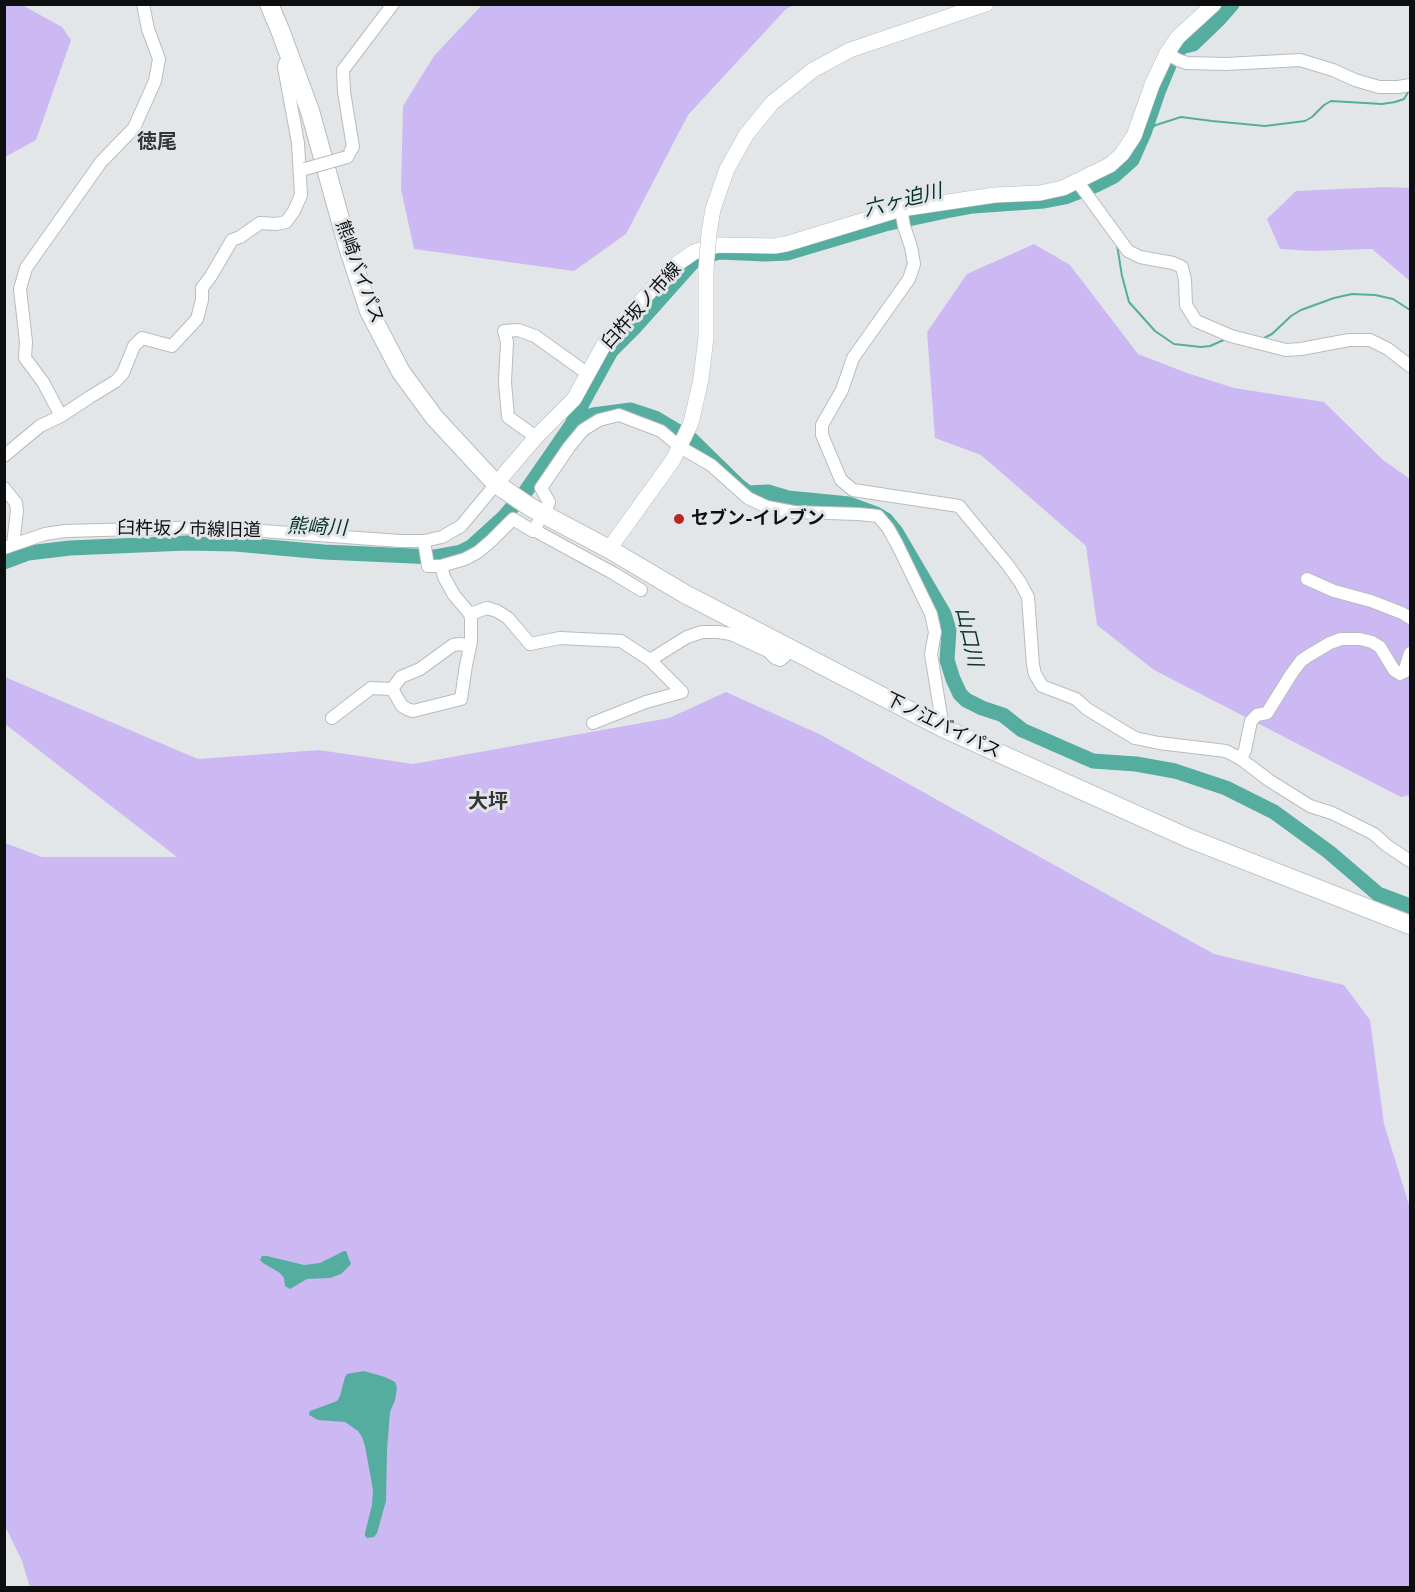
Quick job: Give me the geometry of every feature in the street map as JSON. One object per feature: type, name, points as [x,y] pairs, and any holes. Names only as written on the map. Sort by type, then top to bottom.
[{"type":"highway","name":"熊崎バイパス","points":[[269,4],[310,111],[347,244],[369,311],[401,372],[434,417],[496,484]]},
{"type":"highway","name":"下ノ江バイパス","points":[[496,484],[537,516],[574,540],[616,553],[685,594],[943,728],[1188,838],[1410,925]]},
{"type":"main road","name":"臼杵坂ノ市線","points":[[681,444],[690,426],[701,379],[706,337],[706,269],[713,208],[727,169],[746,135],[772,103],[813,70],[850,50],[986,4]]},
{"type":"main road","name":"臼杵坂ノ市線","points":[[496,484],[536,437],[574,399],[607,339],[671,268],[694,252],[718,245],[775,246],[995,195],[1040,193],[1063,189],[1078,183],[1110,165],[1122,154],[1134,136],[1152,85],[1172,56],[1178,37],[1214,4]]},
{"type":"main road","points":[[616,553],[681,444]]},
{"type":"street","points":[[61,416],[43,382],[25,358],[26,342],[21,289],[26,268],[100,162],[134,128],[154,81],[159,59],[148,29],[143,4]]},
{"type":"street","points":[[302,169],[347,157],[353,147],[344,92],[343,70],[393,4]]},
{"type":"street","points":[[1172,56],[1187,63],[1226,64],[1300,60],[1379,87],[1410,85]]},
{"type":"street","points":[[4,456],[33,431],[116,381],[123,374],[134,346],[142,338],[172,346],[197,319],[202,300],[202,288],[232,240],[260,223],[286,222],[294,211],[301,195],[302,169],[284,67],[285,63],[291,60]]},
{"type":"street","points":[[1078,183],[1128,251],[1140,257],[1173,263],[1182,267],[1186,305],[1196,321],[1231,336],[1286,350],[1349,340],[1370,340],[1388,349],[1410,366]]},
{"type":"street","points":[[902,217],[914,264],[909,279],[853,358],[842,390],[822,425],[822,435],[841,480],[858,493],[959,506],[1020,582],[1028,597],[1033,665],[1042,686],[1076,699],[1086,709],[1135,738],[1226,751],[1310,806],[1332,813],[1374,834],[1410,861]]},
{"type":"street","points":[[536,437],[508,417],[505,382],[507,342],[504,331],[518,330],[535,336],[588,374]]},
{"type":"street","points":[[425,544],[428,566],[441,566],[465,559],[478,552],[513,519],[533,531],[537,516],[549,502],[541,488],[569,447],[583,430],[599,420],[619,415],[661,431],[711,465],[748,498],[767,507],[794,512],[878,516],[897,544],[931,614],[935,632],[931,654],[943,728]]},
{"type":"street","name":"臼杵坂ノ市線旧道","points":[[9,546],[45,534],[65,531],[208,527],[425,544],[461,526],[496,484]]},
{"type":"street","points":[[4,489],[16,503],[17,511],[9,546]]},
{"type":"street","points":[[847,514],[858,493]]},
{"type":"street","points":[[574,540],[613,573],[641,591]]},
{"type":"street","points":[[613,573],[616,553]]},
{"type":"street","points":[[392,689],[402,706],[413,711],[461,699],[472,632],[470,614],[454,595],[444,578],[441,566]]},
{"type":"street","points":[[1307,579],[1334,591],[1371,601],[1410,618]]},
{"type":"street","points":[[470,614],[487,608],[497,611],[508,618],[530,644],[560,638],[621,641],[650,660],[682,693],[646,702],[593,723]]},
{"type":"street","points":[[650,660],[687,637],[702,632],[731,634],[768,651],[780,660],[789,648]]},
{"type":"street","points":[[1241,759],[1251,721],[1257,715],[1267,713],[1292,673],[1308,656],[1341,639],[1360,639],[1380,646],[1394,670],[1400,674],[1404,672],[1410,653]]},
{"type":"street","points":[[392,689],[401,677],[420,669],[453,645],[470,646]]},
{"type":"street","points":[[332,718],[371,688],[392,689]]},
{"type":"shaded area","points":[[5,4],[22,5],[62,27],[71,40],[36,140],[5,157]]},
{"type":"shaded area","points":[[482,5],[794,5],[786,9],[688,115],[626,234],[574,271],[414,249],[401,189],[403,106],[434,56]]},
{"type":"shaded area","points":[[1410,188],[1410,281],[1372,249],[1312,251],[1280,249],[1267,219],[1296,191]]},
{"type":"shaded area","points":[[1034,244],[1070,265],[1138,354],[1234,388],[1324,402],[1383,460],[1410,479],[1410,795],[1401,797],[1154,670],[1097,625],[1086,546],[981,455],[935,438],[927,332],[967,274]]},
{"type":"shaded area","points":[[5,677],[198,759],[319,750],[413,764],[669,718],[726,692],[819,734],[1214,954],[1344,985],[1370,1020],[1384,1124],[1410,1208],[1410,1587],[30,1588],[22,1561],[5,1526],[5,843],[42,857],[177,857],[5,724]]},
{"type":"shaded area","points":[[344,1251],[351,1264],[341,1274],[330,1278],[307,1279],[290,1289],[285,1286],[284,1278],[280,1273],[260,1260],[262,1256],[267,1256],[304,1265],[320,1263]]},
{"type":"shaded area","points":[[364,1371],[395,1382],[397,1388],[390,1412],[386,1501],[377,1533],[374,1537],[367,1538],[365,1533],[373,1490],[362,1437],[358,1431],[345,1422],[318,1420],[309,1415],[310,1411],[337,1401],[347,1374]]},
{"type":"waterway","name":"六ヶ迫川","points":[[4,562],[28,553],[70,548],[187,543],[434,557],[461,552],[471,547],[504,517],[526,491],[571,426],[611,351],[699,258],[719,252],[787,253],[885,224],[973,206],[1044,201],[1065,197],[1096,185],[1114,176],[1132,160],[1170,63],[1181,47],[1193,44],[1232,4]]},
{"type":"waterway","points":[[1144,133],[1156,125],[1181,117],[1265,126],[1305,121],[1331,101],[1382,104],[1404,99],[1410,89]]},
{"type":"waterway","points":[[1117,245],[1129,302],[1155,331],[1174,344],[1201,347],[1226,339]]},
{"type":"waterway","points":[[1262,339],[1272,334],[1301,310],[1352,294],[1393,299],[1410,310]]},
{"type":"waterway","name":"山口川","points":[[571,426],[576,421],[593,415],[631,410],[655,418],[692,440],[748,493],[768,492],[788,498],[849,504],[876,514],[886,520],[896,532],[944,614],[949,630],[947,660],[960,694],[966,700],[1003,715],[1022,730],[1093,761],[1136,764],[1175,771],[1226,788],[1274,812],[1329,852],[1378,894],[1410,906]]},
{"type":"place","name":"セブン-イレブン","points":[[679,519]]},
{"type":"district","name":"徳尾","points":[[157,143]]},
{"type":"district","name":"大坪","points":[[488,803]]},
{"type":"water label","name":"熊崎川","points":[[317,528]]}]
